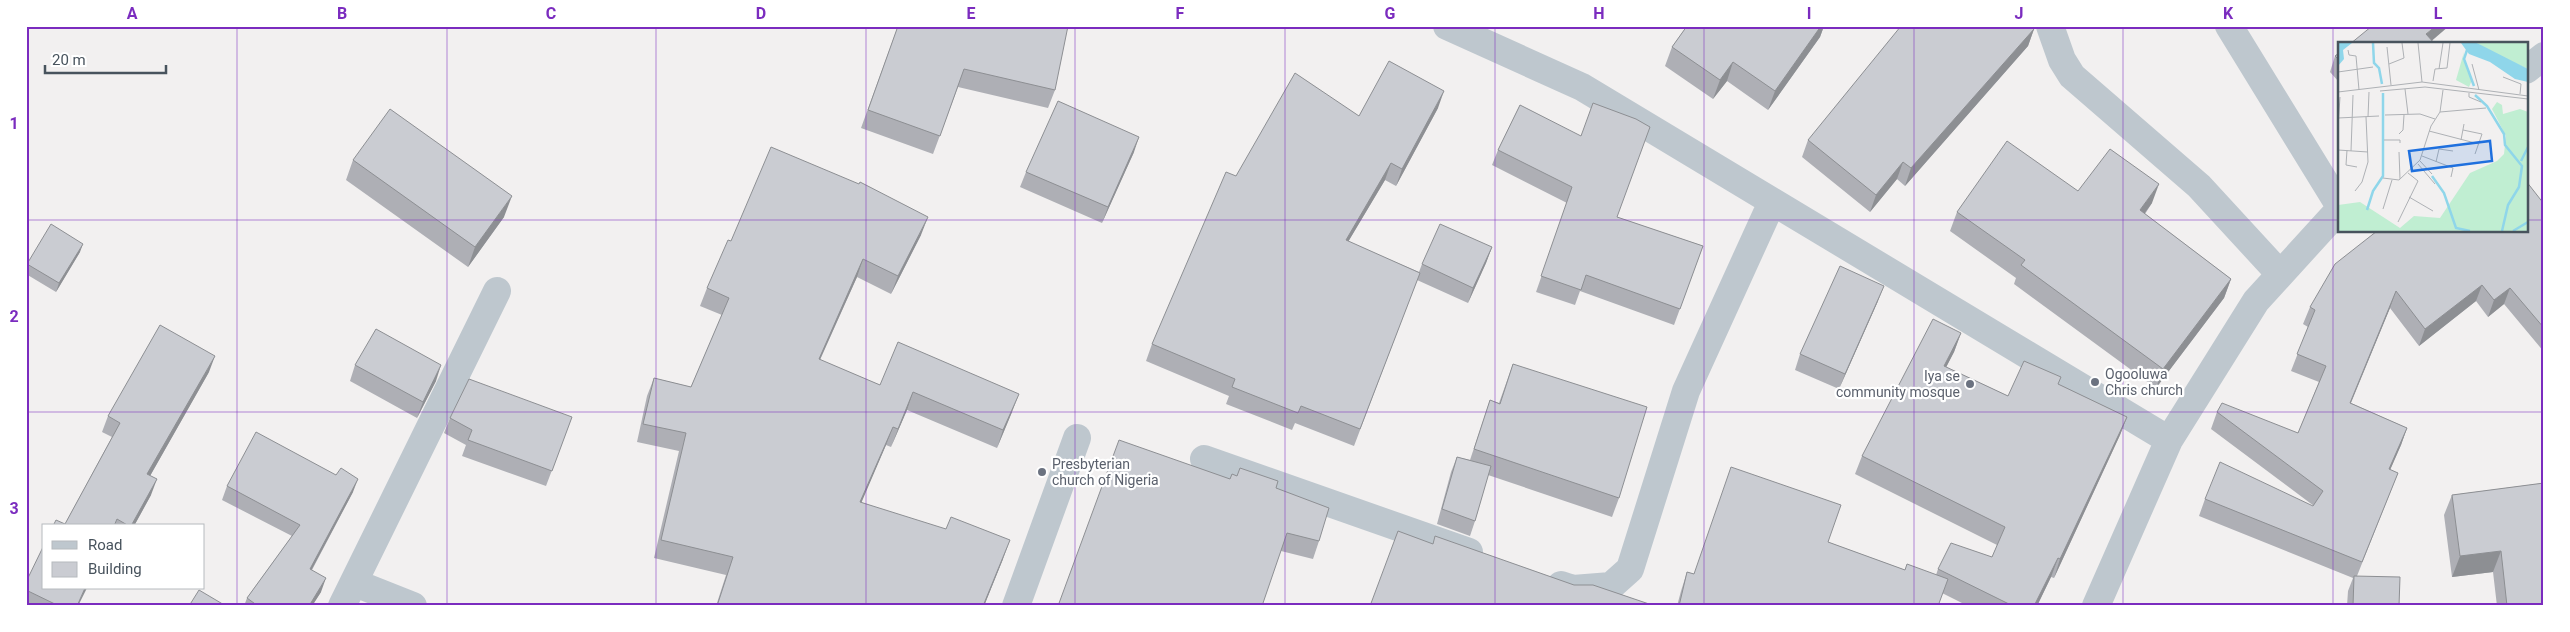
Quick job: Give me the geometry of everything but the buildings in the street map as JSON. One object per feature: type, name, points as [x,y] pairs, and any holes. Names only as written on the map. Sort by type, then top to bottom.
[{"type":"street","points":[[1447,26],[1582,87],[2170,440]]},
{"type":"street","points":[[2050,26],[2062,60],[2072,76],[2199,186],[2280,274]]},
{"type":"street","points":[[2230,26],[2338,203]]},
{"type":"street","points":[[2528,68],[2544,56]]},
{"type":"street","points":[[1536,576],[1573,589],[1611,586],[1630,569],[1686,391],[1772,202]]},
{"type":"street","points":[[2096,606],[2170,440],[2256,301],[2338,211]]},
{"type":"street","points":[[342,606],[497,291]]},
{"type":"street","points":[[1016,606],[1077,438]]},
{"type":"street","points":[[1204,459],[1490,560]]},
{"type":"street","points":[[355,582],[413,606]]},
{"type":"place","name":"Ogooluwa Chris church","points":[[2095,382]]},
{"type":"place","name":"Iya se community mosque","points":[[1970,384]]},
{"type":"place","name":"Presbyterian church of Nigeria","points":[[1042,472]]}]
